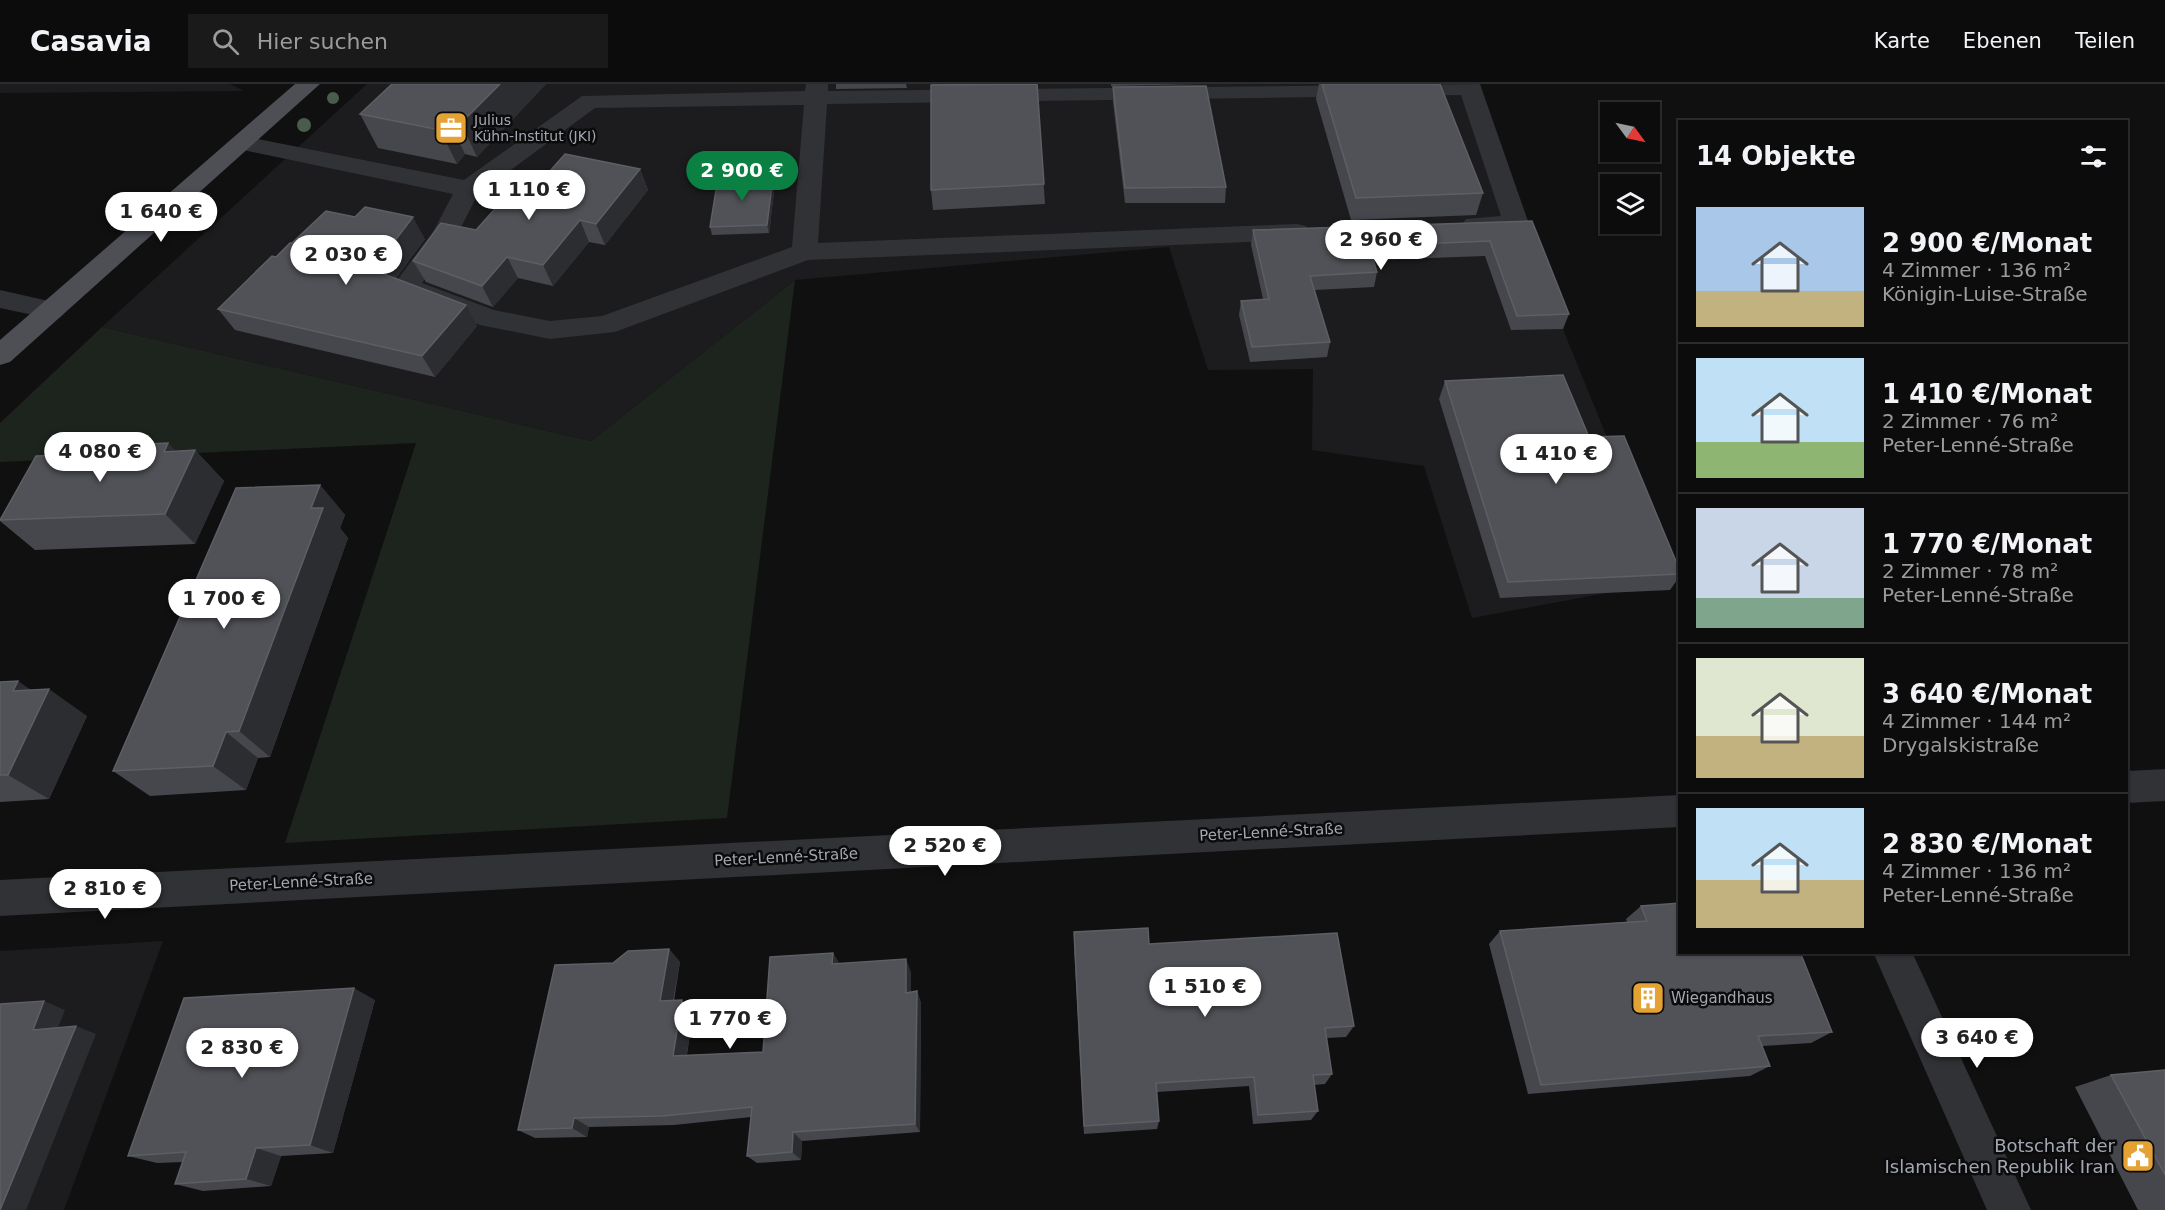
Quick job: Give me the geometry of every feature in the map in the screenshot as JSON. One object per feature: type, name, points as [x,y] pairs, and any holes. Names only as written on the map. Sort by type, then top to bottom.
[{"type":"main road","points":[[0,355],[309,84]]},
{"type":"street","points":[[1326,231],[805,252],[605,325],[550,330],[490,318],[405,287],[444,235],[468,189],[590,101],[816,91],[1469,86],[1516,224],[1456,226]]},
{"type":"street","points":[[805,252],[816,91]]},
{"type":"street","points":[[243,142],[468,189]]},
{"type":"street","points":[[0,299],[52,310]]},
{"type":"street","points":[[2128,787],[2165,785]]},
{"type":"street","name":"Peter-Lenné-Straße","points":[[0,898],[1678,811]]},
{"type":"street","points":[[1893,954],[2009,1210]]},
{"type":"shaded area","points":[[0,84],[230,84],[244,91],[0,93]]},
{"type":"shaded area","points":[[367,84],[1463,84],[1666,582],[1472,618],[1424,466],[1312,450],[1313,369],[1208,370],[1169,247],[795,280],[591,441],[102,327]]},
{"type":"shaded area","points":[[795,280],[727,818],[285,843],[416,443],[0,462],[0,423],[102,327],[591,441]]},
{"type":"shaded area","points":[[163,941],[64,1210],[0,1210],[0,951]]},
{"type":"building","points":[[392,84],[500,84],[461,123],[449,121],[440,130],[360,114]]},
{"type":"building","points":[[1037,84],[1044,184],[931,190],[931,85]]},
{"type":"building","points":[[1322,84],[1440,84],[1483,193],[1356,198]]},
{"type":"building","points":[[1206,86],[1226,187],[1125,188],[1113,87]]},
{"type":"building","points":[[565,154],[640,169],[596,224],[580,220],[543,265],[507,257],[482,286],[413,261],[441,223],[476,230],[502,201],[520,205]]},
{"type":"building","points":[[773,176],[767,225],[710,227],[718,178]]},
{"type":"building","points":[[365,207],[413,217],[377,264],[381,273],[466,305],[422,356],[218,309],[272,256],[276,257],[326,211],[355,217]]},
{"type":"building","points":[[1532,221],[1569,314],[1517,316],[1490,241],[1369,246],[1377,272],[1310,276],[1330,342],[1252,347],[1241,301],[1269,299],[1253,230]]},
{"type":"building","points":[[1563,375],[1589,437],[1624,436],[1678,566],[1678,574],[1508,582],[1445,381]]},
{"type":"building","points":[[168,443],[164,452],[195,450],[165,514],[0,520],[36,456],[68,455],[72,447]]},
{"type":"building","points":[[320,485],[311,508],[323,508],[239,731],[226,732],[213,766],[113,771],[236,488]]},
{"type":"building","points":[[18,681],[13,691],[49,689],[8,775],[0,775],[0,682]]},
{"type":"building","name":"Wiegandhaus","points":[[1678,903],[1678,954],[1801,954],[1832,1032],[1758,1036],[1770,1066],[1541,1085],[1500,931],[1647,921],[1641,906]]},
{"type":"building","points":[[1148,928],[1149,944],[1337,933],[1354,1026],[1325,1028],[1332,1074],[1313,1075],[1318,1111],[1258,1115],[1254,1077],[1156,1083],[1159,1121],[1084,1126],[1074,932]]},
{"type":"building","points":[[669,949],[660,1001],[682,1000],[673,1056],[763,1052],[770,957],[833,953],[832,964],[906,959],[906,993],[917,991],[915,1124],[793,1132],[792,1152],[747,1156],[752,1107],[662,1116],[574,1118],[572,1128],[518,1130],[555,965],[613,963],[628,951]]},
{"type":"building","points":[[354,988],[310,1145],[256,1148],[246,1179],[175,1184],[186,1152],[128,1156],[184,998]]},
{"type":"building","points":[[44,1001],[33,1030],[76,1026],[0,1210],[0,1004]]},
{"type":"building","points":[[2165,1070],[2165,1175],[2111,1075]]},
{"type":"place","name":"Julius Kühn-Institut (JKI)","points":[[451,128]]},
{"type":"place","name":"Wiegandhaus","points":[[1648,998]]},
{"type":"place","name":"Botschaft der Islamischen Republik Iran","points":[[2138,1156]]}]
